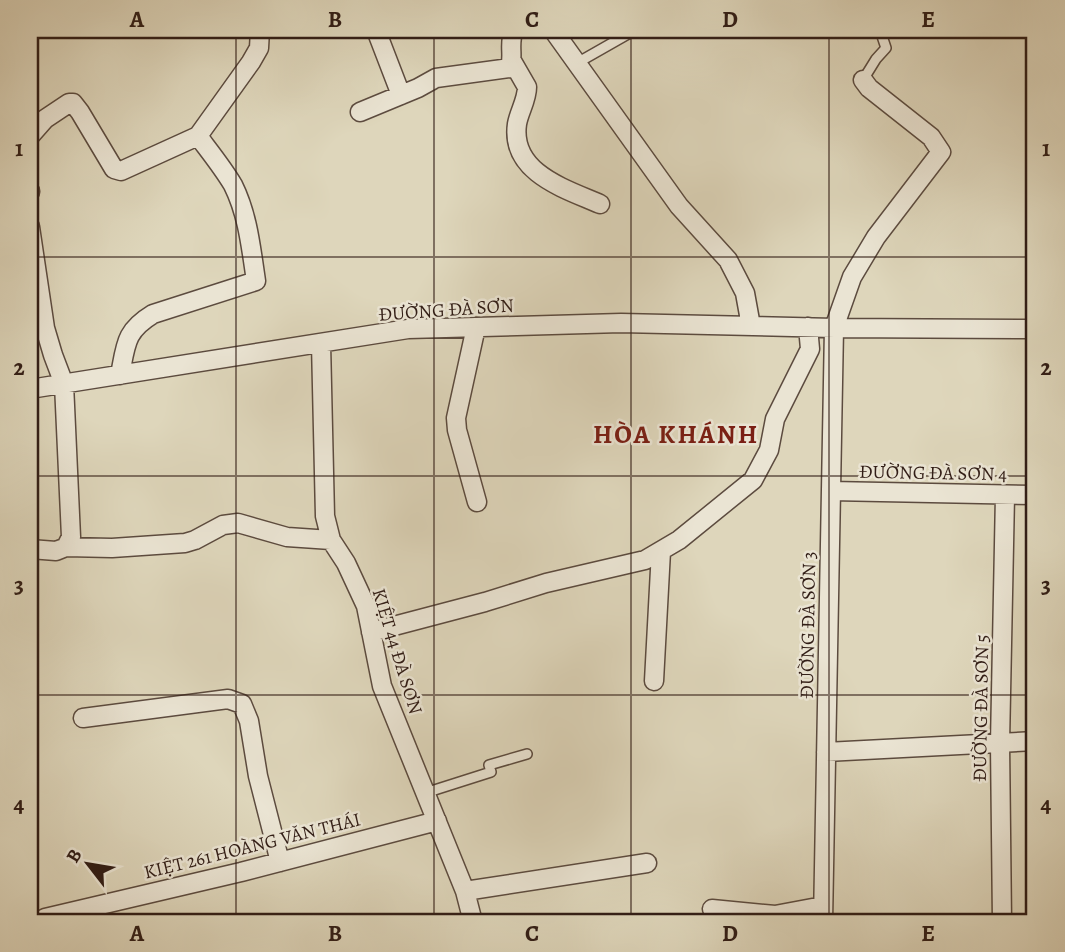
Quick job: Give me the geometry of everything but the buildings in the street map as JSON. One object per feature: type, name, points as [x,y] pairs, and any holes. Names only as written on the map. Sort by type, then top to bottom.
[{"type":"street","points":[[30,136],[45,119],[73,103],[114,169],[121,171],[198,136],[251,62],[259,48],[260,30]]},
{"type":"street","points":[[376,30],[401,95]]},
{"type":"street","points":[[360,112],[436,78],[510,68],[510,39],[514,30]]},
{"type":"street","points":[[554,30],[679,206],[728,260],[745,293],[751,326]]},
{"type":"street","points":[[512,61],[527,87],[517,125],[517,139],[524,158],[534,172],[600,204]]},
{"type":"street","points":[[834,328],[852,277],[876,237],[941,152],[931,137],[869,88],[863,80]]},
{"type":"street","points":[[120,374],[127,339],[138,323],[153,314],[256,281],[247,224],[240,201],[221,167],[198,136]]},
{"type":"street","points":[[30,227],[45,328],[64,384],[71,537],[66,547]]},
{"type":"street","name":"ĐƯỜNG ĐÀ SƠN","points":[[30,389],[408,329],[621,323],[1035,329]]},
{"type":"street","points":[[476,327],[456,418],[477,502]]},
{"type":"street","points":[[371,632],[546,583],[645,560],[679,540],[753,480],[769,450],[775,419],[810,349],[808,327]]},
{"type":"street","name":"ĐƯỜNG ĐÀ SƠN 3","points":[[823,914],[834,328]]},
{"type":"street","name":"KIỆT 44 ĐÀ SƠN","points":[[321,343],[325,516],[331,540],[346,563],[366,606],[382,686],[465,891],[473,922]]},
{"type":"street","name":"ĐƯỜNG ĐÀ SƠN 4","points":[[831,491],[1035,495]]},
{"type":"street","name":"ĐƯỜNG ĐÀ SƠN 5","points":[[1002,922],[1000,743],[1005,495]]},
{"type":"street","points":[[30,549],[56,551],[66,547],[112,548],[185,543],[223,525],[238,523],[286,537],[331,540]]},
{"type":"street","points":[[654,681],[661,551]]},
{"type":"street","points":[[83,719],[228,699],[242,704],[249,721],[258,776],[280,862]]},
{"type":"street","points":[[826,752],[1035,741]]},
{"type":"street","name":"KIỆT 261 HOÀNG VĂN THÁI","points":[[38,922],[45,918],[72,917],[437,821]]},
{"type":"street","points":[[465,891],[647,863]]},
{"type":"street","points":[[712,909],[775,915],[823,914]]},
{"type":"lane","points":[[577,63],[635,30]]},
{"type":"lane","points":[[863,80],[886,48],[880,30]]},
{"type":"lane","points":[[425,793],[491,772],[489,765],[527,754]]},
{"type":"district","name":"HÒA KHÁNH","points":[[676,434]]}]
